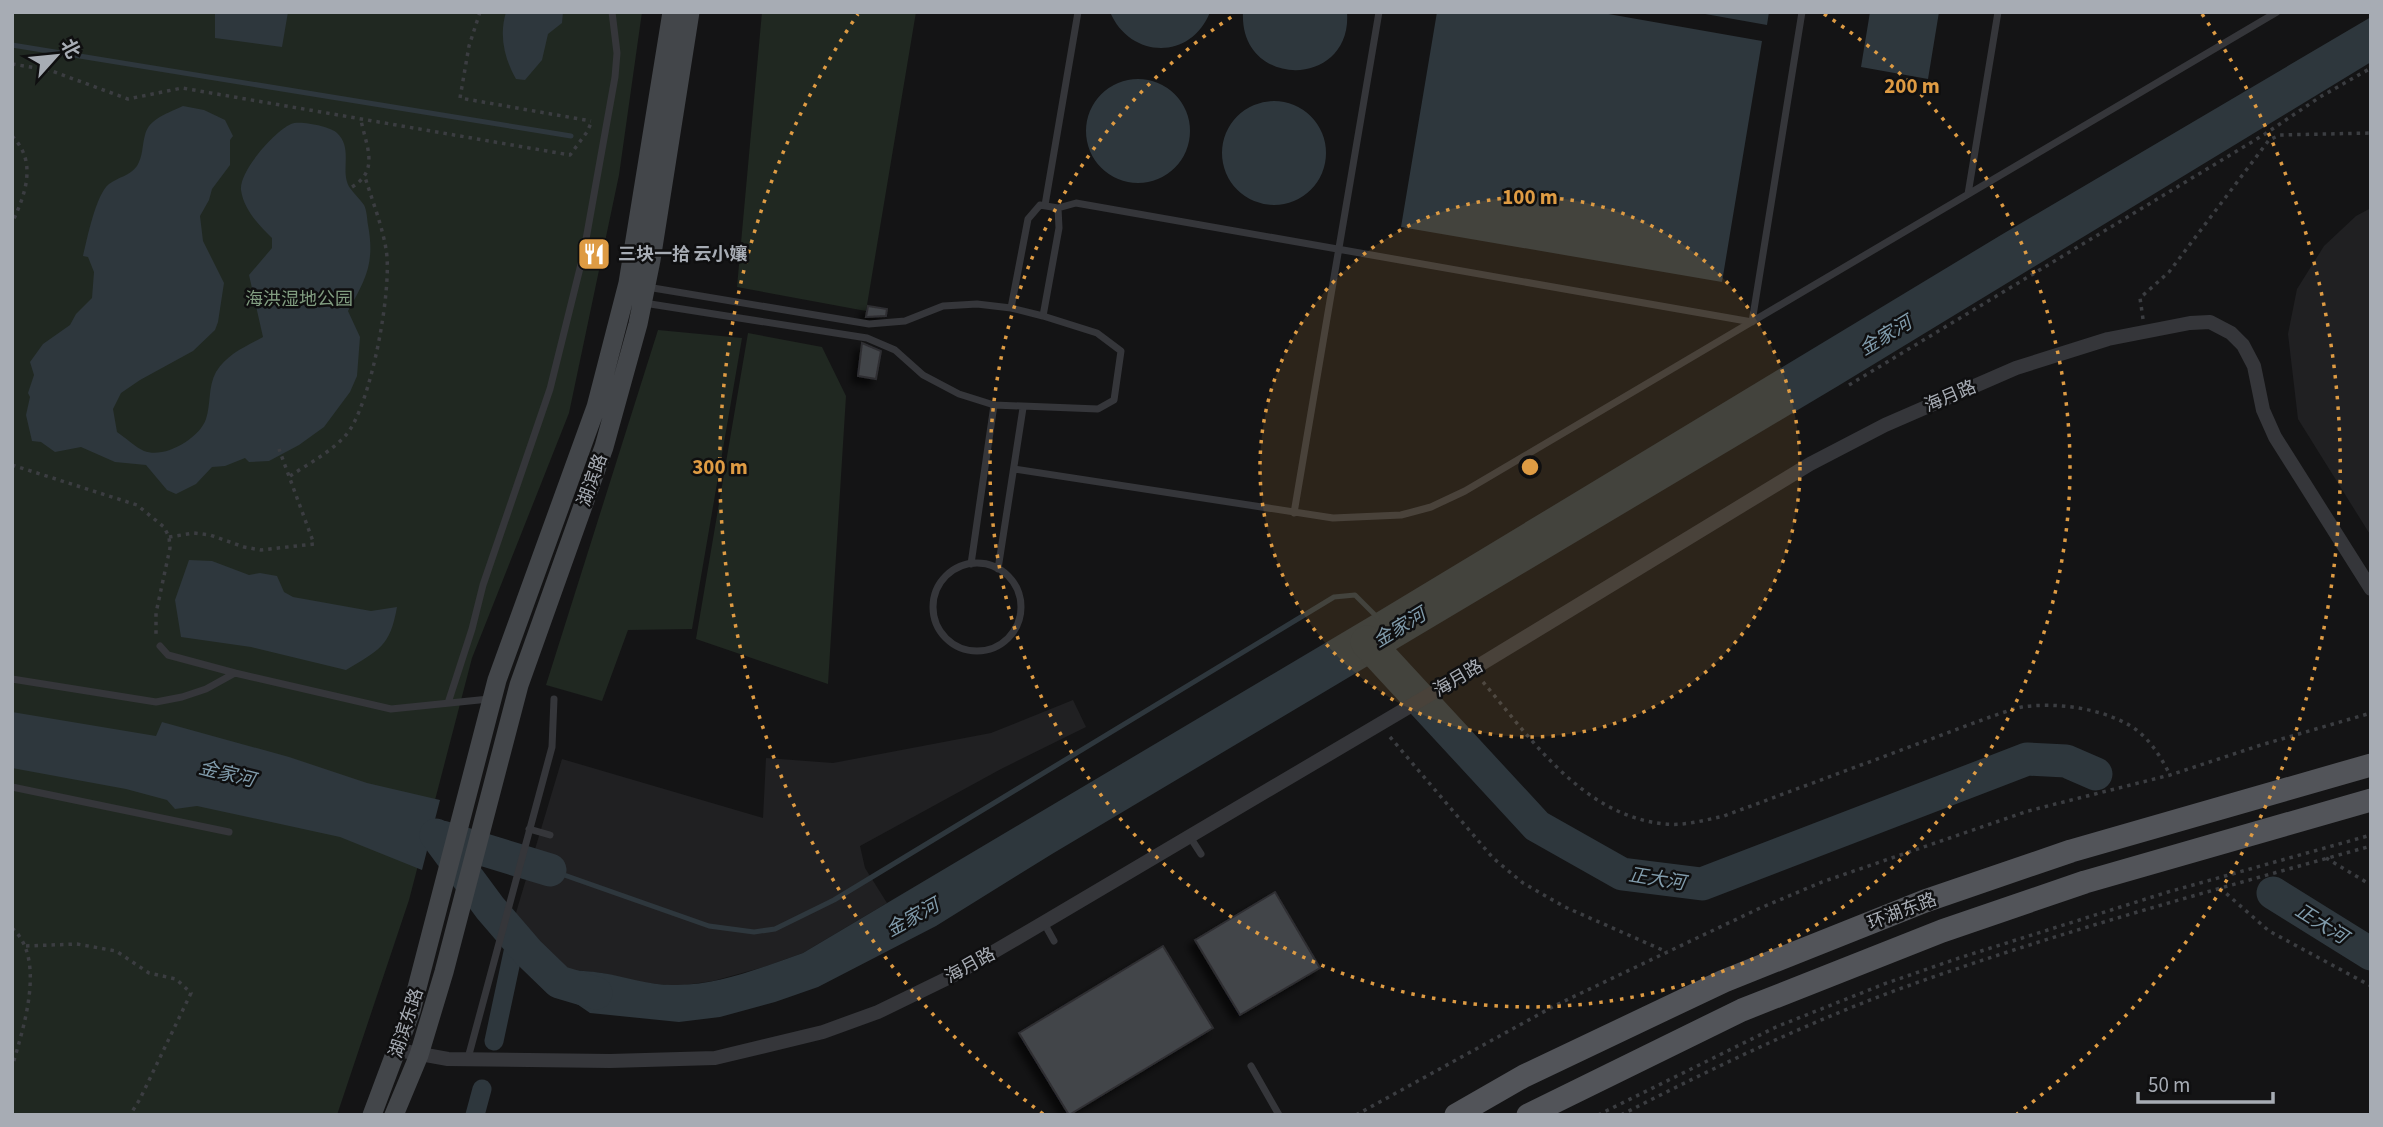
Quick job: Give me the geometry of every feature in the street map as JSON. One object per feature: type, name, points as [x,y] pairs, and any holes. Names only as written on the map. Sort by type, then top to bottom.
[{"type":"main road","name":"湖滨路","points":[[433,930],[492,699],[596,407],[628,283],[672,12]]},
{"type":"main road","name":"湖滨路","points":[[453,939],[519,685],[604,447],[644,295],[690,12]]},
{"type":"main road","name":"环湖东路","points":[[1456,1115],[1524,1076],[1724,981],[1925,901],[2071,851],[2368,763]]},
{"type":"main road","name":"环湖东路","points":[[1528,1115],[1742,1010],[1942,931],[2085,881],[2371,800]]},
{"type":"main road","name":"湖滨东路","points":[[372,1115],[398,1050],[433,930]]},
{"type":"main road","name":"湖滨东路","points":[[394,1115],[419,1055],[453,939]]},
{"type":"street","name":"海月路","points":[[398,1050],[419,1055],[468,1059],[610,1061],[715,1058],[823,1032],[878,1012],[954,975],[1043,923],[1473,669],[1810,464],[1885,425],[2016,368],[2144,331],[2210,322],[2231,333],[2243,345],[2254,366],[2263,410],[2275,437],[2371,589]]},
{"type":"lane","points":[[447,704],[472,629],[483,585],[550,388],[583,256],[617,53],[612,12]]},
{"type":"lane","points":[[1045,205],[1078,12]]},
{"type":"lane","points":[[1294,513],[1379,12]]},
{"type":"lane","points":[[1752,321],[1802,12]]},
{"type":"lane","points":[[1968,194],[1998,12]]},
{"type":"lane","points":[[1014,470],[1333,518],[1401,515],[1431,507],[1465,491],[2277,12]]},
{"type":"lane","points":[[1011,308],[1028,219],[1040,205],[1058,208],[1076,203],[1752,321]]},
{"type":"lane","points":[[1043,316],[1059,228],[1058,208]]},
{"type":"lane","points":[[644,295],[869,324],[905,321],[943,306],[977,304],[1011,308],[1097,333],[1121,351],[1114,400],[1098,409],[993,405],[959,394],[935,382],[895,350],[867,338],[644,295]]},
{"type":"lane","points":[[971,564],[993,405]]},
{"type":"lane","points":[[998,569],[1023,408]]},
{"type":"lane","points":[[985,564],[998,569],[1017,589],[1021,603],[1017,624],[1005,641],[993,648],[979,651],[964,649],[951,643],[934,618],[933,604],[937,589],[945,577],[957,568],[985,564]]},
{"type":"lane","points":[[160,646],[168,655],[391,709],[492,699]]},
{"type":"lane","points":[[12,678],[156,702],[206,689],[235,673]]},
{"type":"lane","points":[[468,1059],[552,747],[554,699]]},
{"type":"lane","points":[[12,787],[229,832]]},
{"type":"lane","points":[[529,832],[550,835]]},
{"type":"lane","points":[[1190,836],[1201,854]]},
{"type":"lane","points":[[1043,923],[1054,941]]},
{"type":"lane","points":[[1251,1066],[1279,1115]]},
{"type":"path","points":[[480,12],[469,46],[460,98],[607,123]]},
{"type":"path","points":[[12,64],[49,70],[128,99],[182,88],[570,155],[592,121]]},
{"type":"path","points":[[1849,385],[2371,68]]},
{"type":"path","points":[[352,187],[369,172],[369,159],[360,120]]},
{"type":"path","points":[[2144,331],[2140,298],[2169,272],[2269,140],[2280,135],[2371,133]]},
{"type":"path","points":[[2266,134],[2269,140]]},
{"type":"path","points":[[12,136],[18,142],[28,164],[28,174],[20,207],[12,223]]},
{"type":"path","points":[[290,476],[345,436],[359,416],[380,337],[388,276],[386,248],[365,177]]},
{"type":"path","points":[[169,537],[194,533],[209,535],[261,550],[313,544],[279,449]]},
{"type":"path","points":[[12,465],[137,505],[164,527],[170,548],[155,625],[160,646]]},
{"type":"path","points":[[1473,669],[1540,750],[1570,780],[1623,814],[1666,824],[1686,824],[1724,816],[1990,717],[2021,708],[2047,706],[2078,709],[2130,725],[2157,751],[2170,775]]},
{"type":"path","points":[[1356,1115],[1556,1005],[1758,909],[1822,882],[2028,811],[2170,775],[2371,713]]},
{"type":"path","points":[[1379,725],[1493,858],[1523,883],[1564,907],[1667,952]]},
{"type":"path","points":[[1598,1115],[1776,1027],[1884,984],[2168,892],[2371,835]]},
{"type":"path","points":[[1621,1115],[1781,1037],[1889,993],[1963,967],[2220,888],[2371,846]]},
{"type":"path","points":[[2326,858],[2371,886]]},
{"type":"path","points":[[2220,888],[2269,931],[2371,986]]},
{"type":"path","points":[[12,928],[26,946],[30,983],[25,1023],[12,1066]]},
{"type":"path","points":[[26,946],[77,944],[116,951],[149,973],[176,979],[191,993],[130,1115]]},
{"type":"shaded area","points":[[2371,208],[2371,536],[2298,419],[2288,334],[2297,289],[2324,246],[2356,216]]},
{"type":"shaded area","points":[[1073,700],[1086,727],[1001,769],[860,846],[865,868],[887,903],[803,953],[713,981],[678,986],[565,969],[530,939],[526,957],[504,953],[562,759],[763,818],[766,758],[833,763],[991,733]]},
{"type":"green space","name":"海洪湿地公园","points":[[12,12],[642,12],[619,175],[569,413],[472,658],[409,900],[337,1115],[12,1115]]},
{"type":"green space","points":[[762,12],[916,12],[866,311],[737,287]]},
{"type":"green space","points":[[658,330],[742,338],[692,629],[628,630],[602,701],[546,685]]},
{"type":"green space","points":[[748,333],[822,347],[846,396],[828,684],[696,639]]},
{"type":"water","points":[[215,12],[288,12],[282,47],[215,38]]},
{"type":"water","points":[[506,12],[563,12],[562,23],[548,34],[542,60],[525,80],[516,79],[508,63],[503,38]]},
{"type":"water","points":[[1110,12],[1210,12],[1201,28],[1189,39],[1175,46],[1160,48],[1145,46],[1131,39],[1119,28]]},
{"type":"water","points":[[1243,12],[1347,12],[1344,37],[1333,55],[1316,66],[1296,70],[1276,67],[1258,56],[1247,38]]},
{"type":"water","points":[[1437,12],[1597,12],[1762,41],[1722,282],[1401,227]]},
{"type":"water","points":[[1694,12],[1769,12],[1767,25]]},
{"type":"water","points":[[1870,12],[1939,12],[1928,79],[1861,67]]},
{"type":"water","points":[[2371,17],[2371,62],[1838,386],[1052,854],[936,926],[818,987],[720,1017],[679,1022],[590,1013],[548,984],[565,969],[658,984],[693,984],[741,974],[803,953],[1379,611],[2001,235]]},
{"type":"water","points":[[1138,79],[1158,83],[1175,94],[1186,111],[1190,131],[1186,151],[1175,168],[1158,179],[1138,183],[1118,179],[1101,168],[1090,151],[1086,131],[1090,111],[1101,94],[1118,83]]},
{"type":"water","points":[[1274,101],[1294,105],[1311,116],[1322,133],[1326,153],[1322,173],[1311,190],[1294,201],[1274,205],[1254,201],[1237,190],[1226,173],[1222,153],[1226,133],[1237,116],[1254,105]]},
{"type":"water","points":[[183,106],[204,110],[225,120],[233,136],[230,140],[230,165],[212,189],[200,216],[203,241],[224,283],[218,322],[215,330],[193,351],[121,393],[113,409],[117,432],[144,451],[152,453],[180,446],[196,434],[206,419],[212,383],[220,366],[225,360],[263,337],[249,275],[272,248],[272,238],[248,210],[241,190],[252,163],[284,128],[295,123],[315,125],[329,128],[342,139],[346,153],[347,182],[365,207],[370,250],[364,280],[348,311],[360,337],[357,376],[350,392],[324,427],[299,445],[269,461],[249,462],[245,458],[225,466],[212,467],[196,484],[176,494],[167,490],[146,465],[115,462],[81,447],[55,452],[41,442],[32,441],[26,415],[30,397],[28,393],[34,375],[30,362],[43,344],[70,325],[76,314],[92,298],[94,272],[88,257],[83,256],[93,217],[104,189],[137,166],[147,129],[151,124]]},
{"type":"water","points":[[189,560],[212,561],[249,575],[260,573],[277,576],[284,592],[293,597],[371,611],[397,607],[391,631],[375,652],[346,670],[251,647],[181,637],[175,600]]},
{"type":"water","points":[[12,712],[156,736],[162,722],[289,757],[367,783],[440,800],[422,870],[340,837],[197,806],[175,809],[167,800],[126,789],[12,768]]},
{"type":"building","points":[[868,306],[887,309],[886,316],[866,317]]},
{"type":"building","points":[[862,343],[881,351],[876,379],[858,376]]},
{"type":"building","points":[[1275,892],[1320,968],[1240,1015],[1195,940]]},
{"type":"building","points":[[1163,946],[1213,1028],[1069,1115],[1019,1033]]},
{"type":"waterway","points":[[12,45],[571,136]]},
{"type":"waterway","points":[[550,870],[709,926],[754,932],[775,929],[834,900],[1334,597],[1355,595],[1377,617]]},
{"type":"waterway","name":"正大河","points":[[1367,642],[1537,826],[1622,874],[1702,884],[2027,759],[2066,761],[2096,774]]},
{"type":"waterway","name":"金家河","points":[[436,835],[490,908],[528,952],[559,982],[596,993]]},
{"type":"waterway","name":"金家河","points":[[442,837],[550,870]]},
{"type":"waterway","name":"正大河","points":[[2273,893],[2371,954]]},
{"type":"waterway","points":[[494,1041],[516,938]]},
{"type":"waterway","points":[[475,1115],[482,1089]]},
{"type":"place","name":"三块一拾 云小孃","points":[[594,254]]}]
